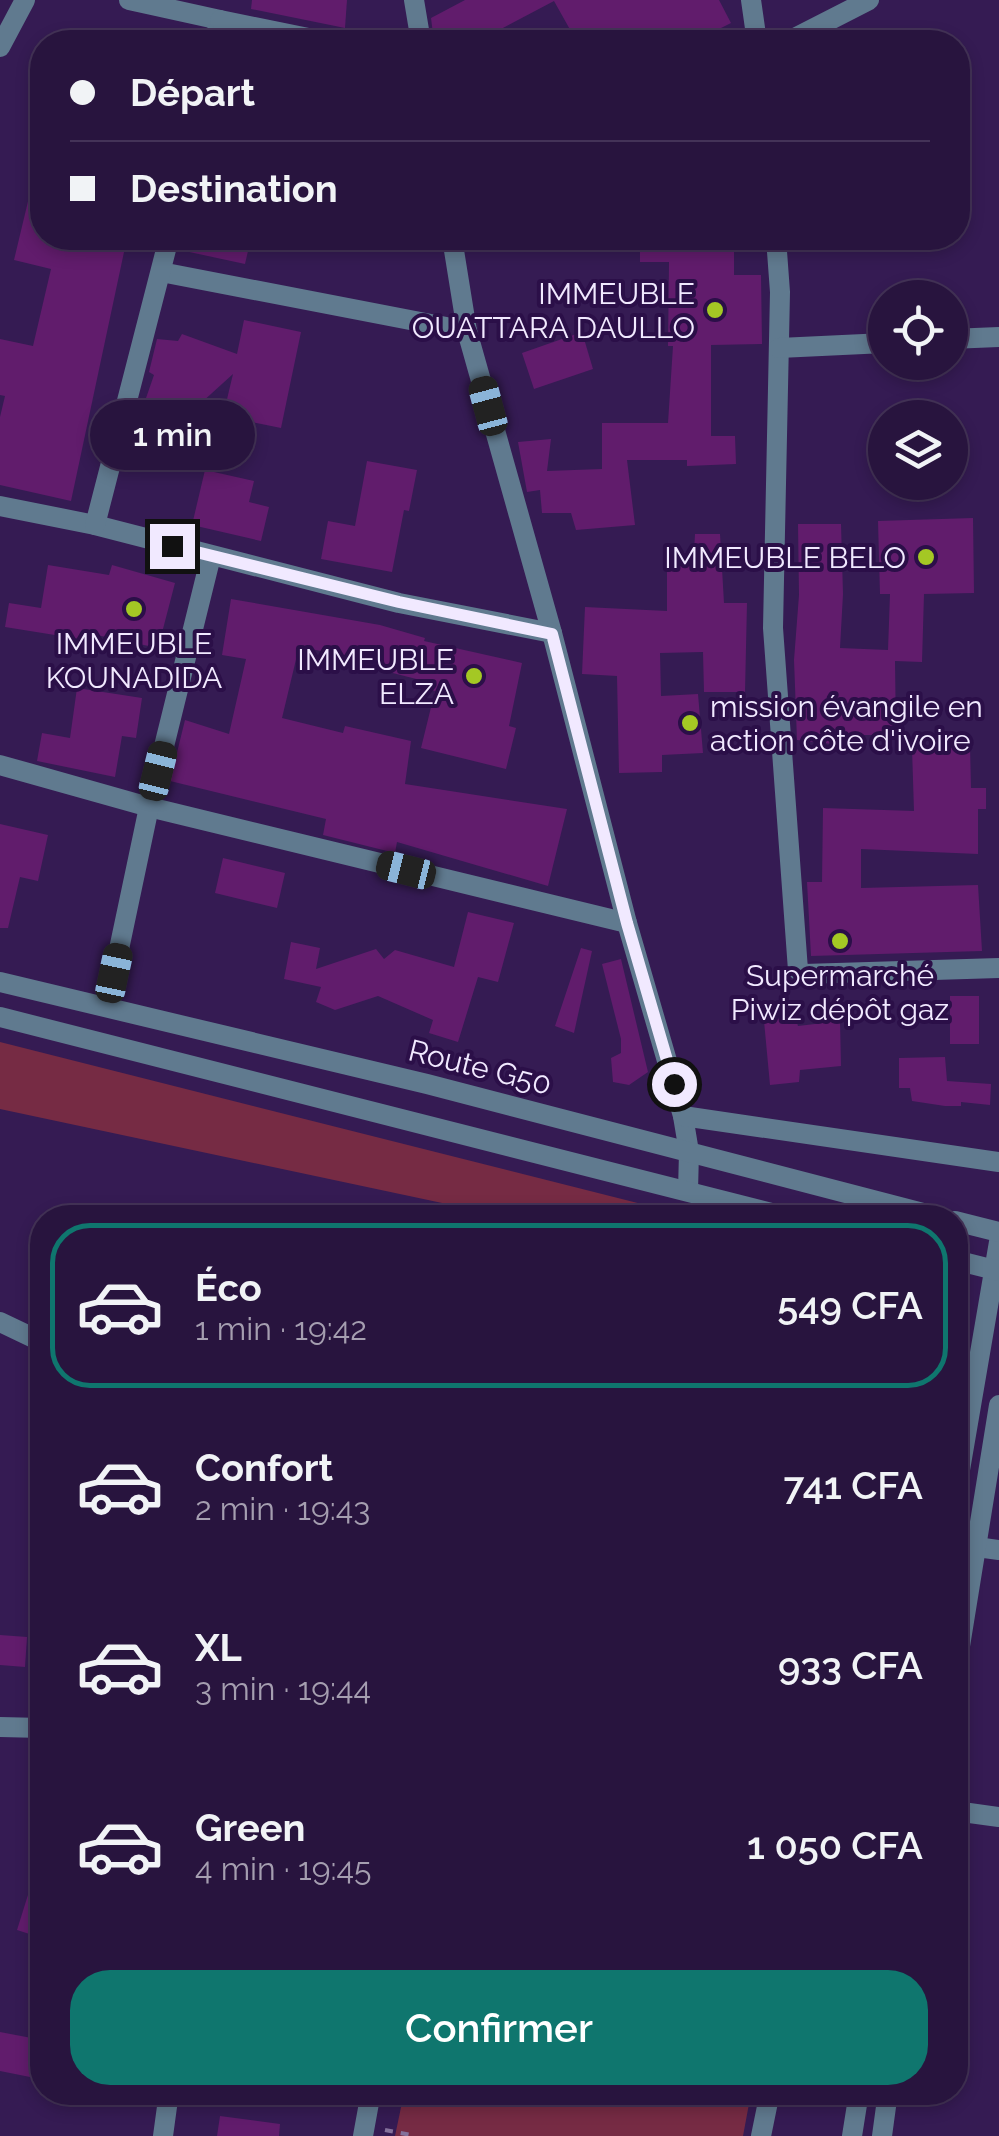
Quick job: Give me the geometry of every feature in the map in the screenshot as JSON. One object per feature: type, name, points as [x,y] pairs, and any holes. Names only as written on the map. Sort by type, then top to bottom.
[{"type":"street","points":[[0,46],[26,0]]},
{"type":"street","points":[[128,0],[269,30]]},
{"type":"street","points":[[414,0],[420,30]]},
{"type":"street","points":[[751,0],[755,30]]},
{"type":"street","points":[[810,30],[869,0]]},
{"type":"street","points":[[217,30],[220,20]]},
{"type":"street","points":[[96,526],[167,250]]},
{"type":"street","points":[[454,250],[467,331],[552,634],[627,923],[684,1116],[688,1191]]},
{"type":"street","points":[[777,250],[773,628],[798,970],[804,974],[999,968]]},
{"type":"street","points":[[162,272],[467,331]]},
{"type":"street","points":[[968,338],[999,337]]},
{"type":"street","points":[[779,348],[868,343]]},
{"type":"street","points":[[0,506],[96,526],[399,602],[552,634]]},
{"type":"street","points":[[107,1006],[149,806],[211,556]]},
{"type":"street","points":[[0,765],[149,806],[627,923]]},
{"type":"street","name":"Route G50","points":[[0,982],[427,1084],[892,1205]]},
{"type":"street","points":[[0,1017],[741,1205]]},
{"type":"street","points":[[684,1116],[999,1162]]},
{"type":"street","points":[[968,1224],[999,1232]]},
{"type":"street","points":[[968,1428],[999,1242]]},
{"type":"street","points":[[968,1263],[997,1270]]},
{"type":"street","points":[[0,1322],[30,1336]]},
{"type":"street","points":[[968,1536],[999,1404]]},
{"type":"street","points":[[968,1545],[999,1550]]},
{"type":"street","points":[[0,1727],[30,1728]]},
{"type":"street","points":[[968,1813],[999,1817]]},
{"type":"street","points":[[162,2136],[167,2105]]},
{"type":"street","points":[[364,2132],[369,2105]]},
{"type":"street","points":[[761,2136],[767,2105]]},
{"type":"street","points":[[852,2136],[857,2105]]},
{"type":"street","points":[[882,2136],[886,2105]]},
{"type":"path","points":[[364,2132],[416,2136]]},
{"type":"shaded area","points":[[0,1042],[645,1205],[452,1205],[0,1109]]},
{"type":"shaded area","points":[[401,2105],[749,2105],[743,2136],[395,2136]]},
{"type":"building","points":[[252,0],[347,0],[345,28],[251,9]]},
{"type":"building","points":[[465,0],[719,0],[731,23],[717,30],[570,30],[554,1],[502,30],[432,30],[431,18]]},
{"type":"building","points":[[30,193],[30,250],[124,250],[71,501],[0,485],[0,417],[5,396],[0,395],[0,339],[33,346],[51,269],[14,260]]},
{"type":"building","points":[[180,250],[248,250],[245,264]]},
{"type":"building","points":[[640,250],[734,250],[734,275],[761,275],[762,344],[711,345],[711,436],[735,436],[736,464],[687,466],[687,460],[627,460],[635,525],[576,530],[571,513],[542,513],[540,490],[527,492],[518,442],[551,439],[547,471],[602,469],[602,423],[668,423],[673,346],[668,346],[669,262],[640,262]]},
{"type":"building","points":[[244,320],[301,332],[281,428],[223,416],[233,374],[190,413],[145,401],[154,375],[149,372],[157,339],[178,341],[182,334],[237,354]]},
{"type":"building","points":[[582,332],[593,369],[534,389],[522,353]]},
{"type":"building","points":[[367,461],[417,470],[409,511],[404,510],[392,572],[321,559],[328,521],[355,526]]},
{"type":"building","points":[[205,470],[254,481],[249,502],[269,507],[261,541],[192,525]]},
{"type":"building","points":[[973,518],[974,593],[924,594],[922,662],[895,661],[896,735],[860,735],[859,747],[797,740],[794,660],[799,595],[798,524],[841,524],[840,648],[888,650],[890,594],[880,594],[878,521]]},
{"type":"building","points":[[695,534],[720,534],[724,603],[747,603],[745,692],[704,692],[703,652],[660,653],[661,696],[698,694],[703,753],[662,755],[662,772],[619,773],[617,676],[582,674],[585,607],[667,611],[667,554],[694,552]]},
{"type":"building","points":[[48,565],[109,575],[112,565],[175,583],[158,648],[87,633],[86,640],[5,627],[9,603],[41,608]]},
{"type":"building","points":[[231,599],[380,625],[425,638],[424,641],[522,663],[509,726],[516,728],[506,769],[421,748],[435,691],[427,689],[428,682],[381,670],[383,662],[299,647],[282,718],[343,733],[345,726],[411,741],[405,784],[567,809],[548,886],[397,842],[395,853],[323,835],[326,819],[170,781],[185,720],[229,734],[246,659],[222,655]]},
{"type":"building","points":[[77,688],[142,698],[136,738],[122,736],[115,777],[37,761],[42,733],[70,738]]},
{"type":"building","points":[[970,746],[971,788],[986,788],[986,809],[978,809],[978,854],[861,849],[861,888],[978,885],[982,951],[811,956],[807,882],[822,882],[823,808],[914,811],[912,748]]},
{"type":"building","points":[[0,824],[48,835],[38,881],[20,877],[8,928],[0,928]]},
{"type":"building","points":[[223,858],[285,873],[277,908],[215,893]]},
{"type":"building","points":[[468,912],[514,923],[498,982],[478,977],[458,1042],[429,1033],[433,1020],[378,996],[335,1010],[316,1002],[321,987],[284,979],[291,942],[320,948],[316,969],[376,949],[384,959],[395,950],[454,967]]},
{"type":"building","points":[[581,948],[592,951],[574,1033],[555,1026]]},
{"type":"building","points":[[621,959],[648,1072],[629,1085],[613,1082],[611,1058],[621,1053],[621,1039],[602,964]]},
{"type":"building","points":[[950,996],[979,996],[979,1044],[950,1044]]},
{"type":"building","points":[[795,1016],[798,1026],[840,1021],[841,1066],[800,1070],[799,1082],[770,1085],[764,1021]]},
{"type":"building","points":[[945,1057],[947,1081],[991,1084],[990,1105],[961,1102],[961,1106],[945,1106],[912,1101],[910,1088],[899,1088],[899,1058]]},
{"type":"building","points":[[0,1635],[27,1637],[25,1667],[0,1665]]},
{"type":"building","points":[[30,1889],[30,1934],[17,1930]]},
{"type":"building","points":[[0,2032],[30,2038],[30,2077],[0,2071]]},
{"type":"building","points":[[220,2116],[280,2124],[279,2136],[217,2136]]},
{"type":"place","name":"IMMEUBLE OUATTARA DAULLO","points":[[715,310]]},
{"type":"place","name":"IMMEUBLE BELO","points":[[926,557]]},
{"type":"place","name":"IMMEUBLE KOUNADIDA","points":[[134,609]]},
{"type":"place","name":"IMMEUBLE ELZA","points":[[474,676]]},
{"type":"place","name":"mission évangile en action côte d'ivoire","points":[[690,723]]},
{"type":"place","name":"Supermarché Piwiz dépôt gaz","points":[[840,941]]},
{"type":"route","points":[[172,546],[399,602],[552,634],[627,923],[674,1084]]}]
